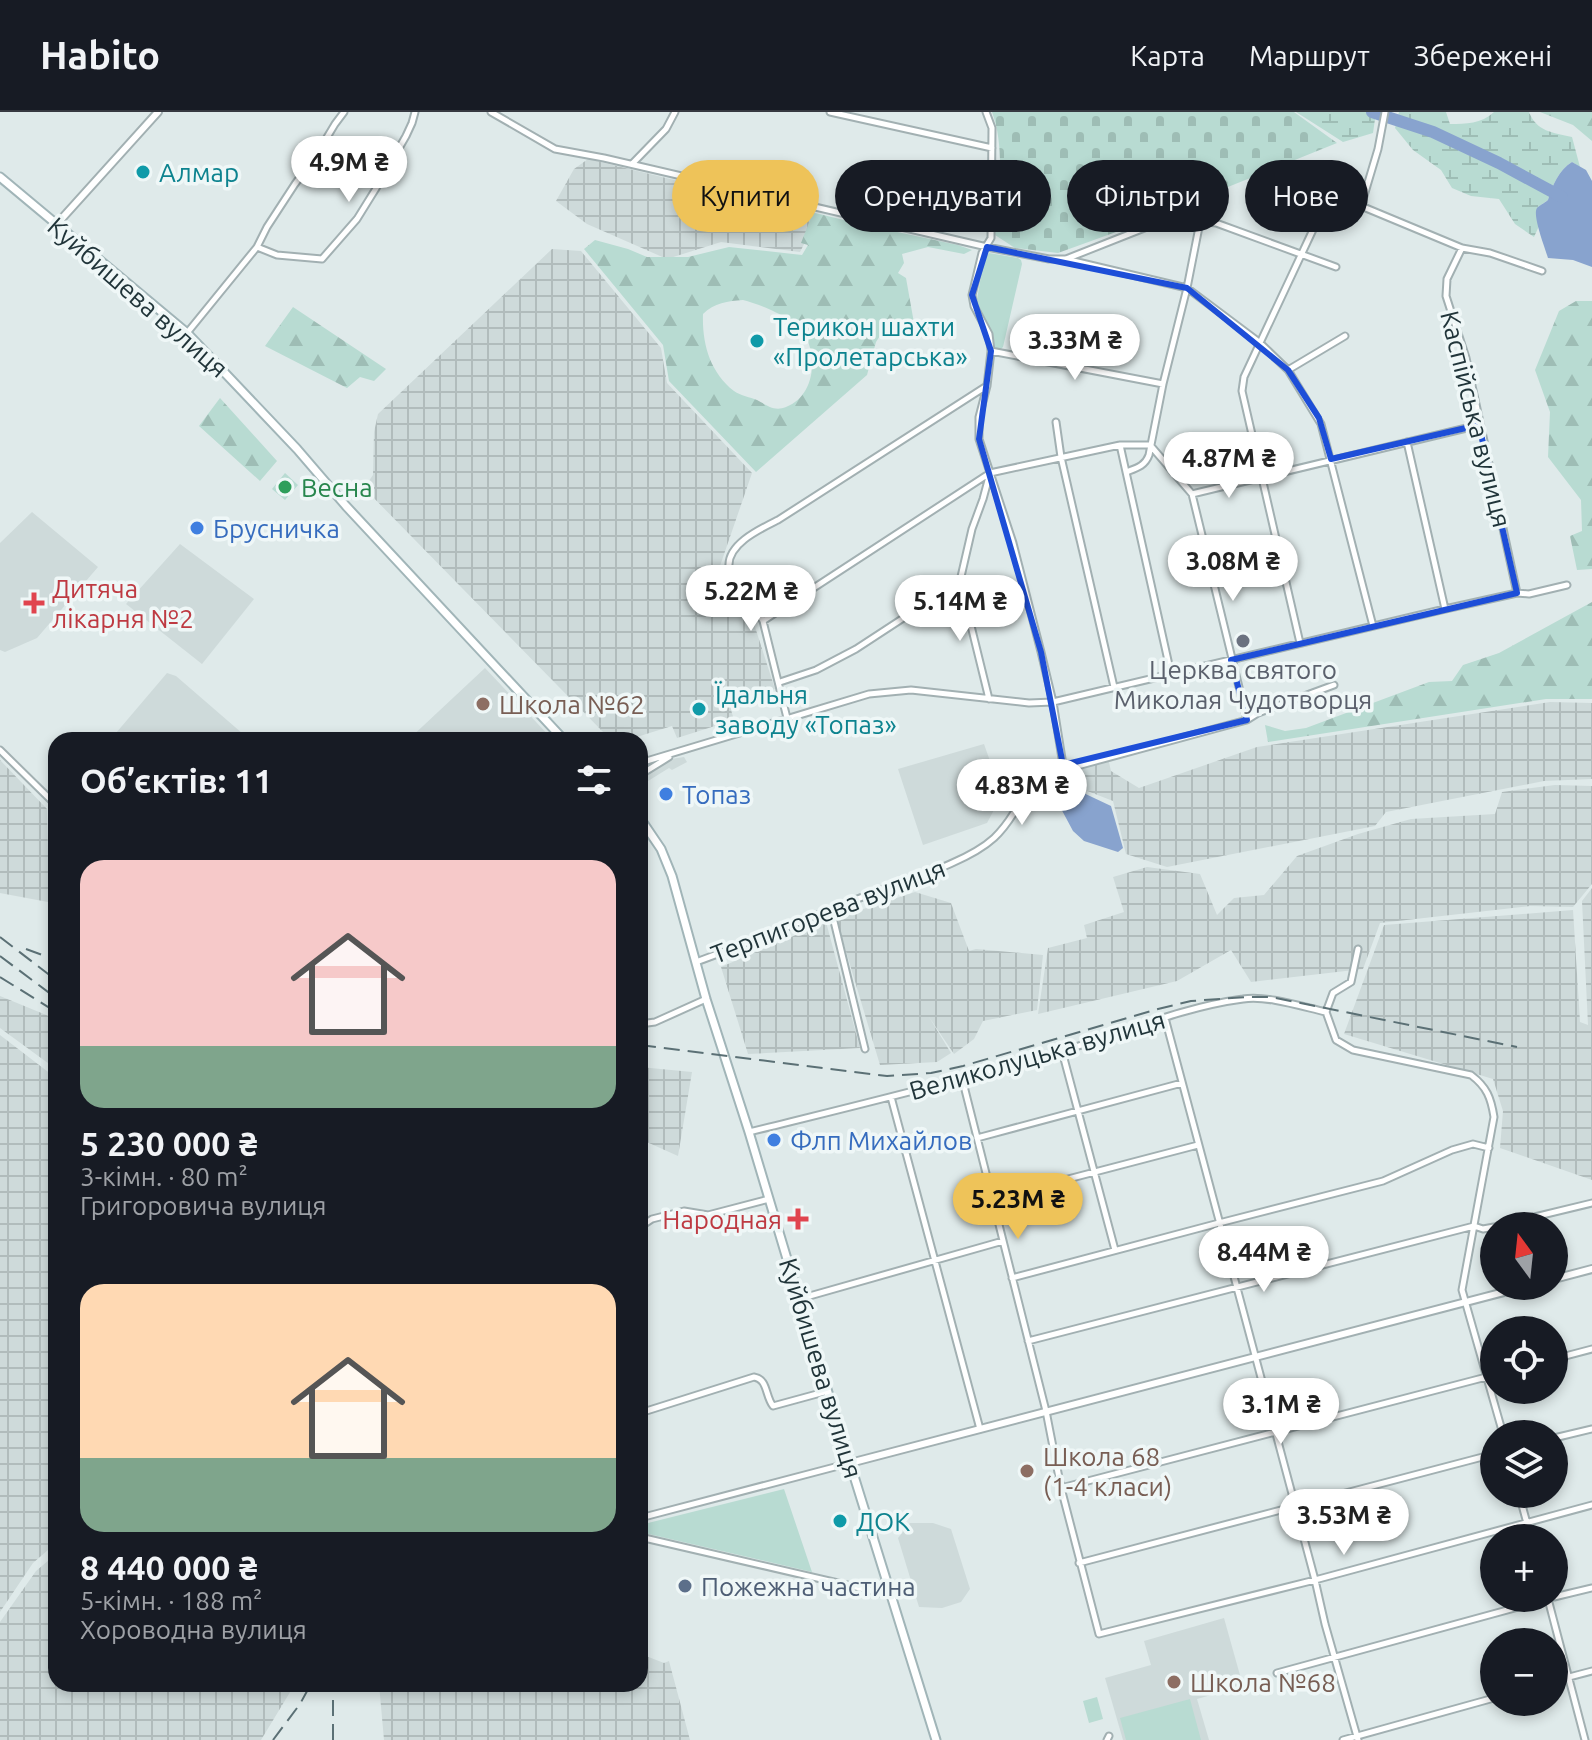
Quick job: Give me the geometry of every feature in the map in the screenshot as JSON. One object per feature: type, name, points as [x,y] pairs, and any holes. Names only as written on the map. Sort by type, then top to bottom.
[{"type":"main road","name":"Куйбишева вулиця","points":[[0,177],[187,333],[557,732]]},
{"type":"main road","name":"Куйбишева вулиця","points":[[648,830],[661,849],[672,876],[706,999],[936,1740]]},
{"type":"street","points":[[56,225],[158,112]]},
{"type":"street","points":[[187,333],[257,247],[267,227],[344,112]]},
{"type":"street","points":[[257,247],[277,255],[322,259],[357,219],[406,136],[415,112]]},
{"type":"street","points":[[491,112],[555,149],[987,247],[1049,259],[1065,259],[1187,288],[1259,342],[1288,370],[1319,418],[1373,626]]},
{"type":"street","points":[[631,165],[666,129],[675,112]]},
{"type":"street","points":[[830,112],[992,148]]},
{"type":"street","points":[[986,112],[992,128],[991,238],[982,253],[972,295],[974,306],[989,334],[991,351],[979,417],[979,439],[1013,543],[1053,702],[1063,765]]},
{"type":"street","points":[[1368,191],[1385,112]]},
{"type":"street","points":[[1368,210],[1462,248],[1490,253],[1542,271]]},
{"type":"street","points":[[1229,228],[1336,267]]},
{"type":"street","points":[[1065,259],[1134,232]]},
{"type":"street","points":[[1126,472],[1141,467],[1147,461],[1198,232]]},
{"type":"street","points":[[1300,643],[1242,391],[1244,377],[1259,342],[1312,232]]},
{"type":"street","name":"Каспійська вулиця","points":[[1462,248],[1447,279],[1446,296],[1466,358],[1517,593]]},
{"type":"street","points":[[1288,370],[1345,336]]},
{"type":"street","points":[[991,351],[1163,384]]},
{"type":"street","points":[[787,718],[763,621],[729,567],[729,556],[747,536],[790,512],[987,386]]},
{"type":"street","points":[[1056,422],[1061,457],[1114,687]]},
{"type":"street","points":[[1192,494],[1479,425]]},
{"type":"street","points":[[1407,442],[1445,609]]},
{"type":"street","points":[[763,621],[990,473],[1120,445],[1150,445],[1192,494],[1247,720]]},
{"type":"street","points":[[1120,445],[1171,674]]},
{"type":"street","points":[[989,699],[960,581],[990,473]]},
{"type":"street","points":[[780,682],[816,670],[856,649],[960,581]]},
{"type":"street","points":[[648,761],[869,694],[911,690],[1029,703],[1053,702],[1445,609],[1567,585]]},
{"type":"street","name":"Терпигорева вулиця","points":[[696,962],[775,934],[983,847],[996,837],[1014,814],[1036,772],[1044,767],[1081,765],[1247,720],[1334,685]]},
{"type":"street","points":[[0,750],[48,797]]},
{"type":"street","points":[[648,770],[677,753]]},
{"type":"street","points":[[831,909],[865,1049]]},
{"type":"street","points":[[1358,949],[1351,982],[1333,993],[1326,1012],[1336,1040],[1353,1050],[1471,1075],[1484,1086],[1492,1100],[1494,1117],[1462,1290],[1480,1345]]},
{"type":"street","name":"Великолуцька вулиця","points":[[749,1132],[962,1078],[1062,1051],[1165,1018],[1246,998],[1326,1012]]},
{"type":"street","points":[[648,1023],[706,999]]},
{"type":"street","points":[[1165,1018],[1358,1738]]},
{"type":"street","points":[[1062,1051],[1115,1250]]},
{"type":"street","points":[[962,1078],[1046,1411],[1079,1563],[1099,1634],[1315,1580],[1592,1505]]},
{"type":"street","points":[[977,1138],[1182,1083]]},
{"type":"street","points":[[891,1097],[980,1429]]},
{"type":"street","points":[[1012,1278],[1383,1181],[1452,1150],[1473,1144],[1489,1148]]},
{"type":"street","points":[[992,1199],[1198,1145]]},
{"type":"street","points":[[648,1222],[684,1211],[708,1215],[770,1199]]},
{"type":"street","points":[[1554,1212],[1592,1203]]},
{"type":"street","points":[[1028,1341],[1474,1226],[1480,1228]]},
{"type":"street","points":[[799,1299],[1003,1241]]},
{"type":"street","points":[[1568,1275],[1592,1269]]},
{"type":"street","points":[[648,1516],[1480,1298]]},
{"type":"street","points":[[1568,1355],[1592,1349]]},
{"type":"street","points":[[648,1410],[754,1377],[761,1378],[773,1406],[828,1391]]},
{"type":"street","points":[[1061,1488],[1480,1379]]},
{"type":"street","points":[[1568,1435],[1592,1429]]},
{"type":"street","points":[[1079,1563],[1480,1458]]},
{"type":"street","points":[[1523,1508],[1527,1522]]},
{"type":"street","points":[[648,1539],[890,1595]]},
{"type":"street","points":[[1568,1594],[1592,1588]]},
{"type":"street","points":[[1277,1673],[1499,1612]]},
{"type":"street","points":[[1568,1677],[1592,1671]]},
{"type":"street","points":[[1568,1680],[1585,1740]]},
{"type":"street","points":[[1343,1740],[1480,1702]]},
{"type":"highlighted area","points":[[987,247],[1187,288],[1288,370],[1319,418],[1331,459],[1479,425],[1517,593],[1231,660],[1247,720],[1063,765],[1041,652],[979,439],[991,351],[972,295]]},
{"type":"shaded area","points":[[588,159],[672,179],[672,232],[810,232],[800,252],[721,242],[667,259],[587,224],[556,201],[574,169]]},
{"type":"shaded area","points":[[552,249],[581,251],[661,348],[667,383],[752,473],[720,566],[746,599],[775,689],[729,703],[734,720],[677,738],[672,726],[648,733],[603,732],[364,488],[373,475],[374,432],[378,414]]},
{"type":"shaded area","name":"Дитяча лікарня №2","points":[[32,512],[98,567],[37,638],[5,652],[0,650],[0,543]]},
{"type":"shaded area","points":[[180,544],[254,599],[202,664],[126,604]]},
{"type":"shaded area","name":"Школа №62","points":[[485,668],[545,732],[417,732]]},
{"type":"shaded area","points":[[167,673],[176,676],[241,732],[117,732]]},
{"type":"shaded area","points":[[1550,702],[1592,703],[1592,779],[1544,781],[1386,812],[1375,826],[1167,867],[1126,854],[1113,801],[1054,778],[1059,768],[1108,758],[1111,771],[1139,788],[1257,747]]},
{"type":"shaded area","points":[[984,744],[1002,795],[987,823],[923,845],[898,769]]},
{"type":"shaded area","points":[[684,757],[687,762],[672,770],[669,768],[648,781],[648,774],[671,759]]},
{"type":"shaded area","points":[[0,760],[47,809],[48,902],[0,893]]},
{"type":"shaded area","points":[[1555,785],[1592,786],[1592,884],[1573,907],[1530,906],[1380,923],[1363,969],[1251,982],[1231,950],[1177,981],[1038,1014],[1048,948],[1087,938],[1084,925],[1124,912],[1113,877],[1147,867],[1200,874],[1217,915],[1234,898],[1264,895],[1297,856],[1411,819],[1495,814],[1502,792]]},
{"type":"shaded area","points":[[1592,888],[1592,1180],[1500,1148],[1503,1111],[1493,1079],[1344,1034],[1384,925],[1573,910],[1580,1022],[1588,1025],[1582,901]]},
{"type":"shaded area","points":[[915,892],[951,903],[969,951],[1043,955],[1037,1010],[983,1021],[974,1039],[954,1054],[929,1017],[951,1053],[937,1062],[880,1065],[836,918]]},
{"type":"shaded area","points":[[826,922],[860,1048],[748,1054],[721,967]]},
{"type":"shaded area","points":[[0,996],[48,1016],[48,1063],[0,1028]]},
{"type":"shaded area","points":[[0,1035],[48,1072],[48,1550],[33,1563],[0,1612]]},
{"type":"shaded area","points":[[648,1068],[692,1072],[678,1156],[648,1143]]},
{"type":"shaded area","points":[[910,1523],[933,1523],[951,1529],[970,1589],[961,1602],[942,1608],[919,1607],[898,1538]]},
{"type":"shaded area","points":[[48,1561],[48,1692],[290,1692],[261,1740],[0,1740],[0,1622],[36,1571]]},
{"type":"shaded area","name":"Школа №68","points":[[1224,1618],[1243,1686],[1197,1699],[1209,1740],[1123,1740],[1105,1678],[1151,1665],[1144,1641]]},
{"type":"shaded area","points":[[648,1657],[664,1663],[669,1661],[690,1740],[384,1740],[380,1692],[648,1692]]},
{"type":"green space","points":[[992,112],[1294,112],[1337,143],[1295,160],[1245,160],[1245,180],[1229,186],[1229,160],[1067,160],[1067,232],[1116,232],[1058,253],[1015,248],[995,235],[995,232],[1051,232],[1051,160],[1000,160]]},
{"type":"green space","points":[[1296,112],[1376,112],[1373,133],[1343,142]]},
{"type":"green space","points":[[1399,112],[1446,112],[1450,124],[1479,121],[1494,112],[1529,112],[1541,127],[1572,137],[1580,167],[1572,162],[1567,165],[1548,200],[1538,207],[1539,226],[1534,237],[1515,224],[1499,199],[1471,196],[1452,188],[1441,170],[1413,150],[1395,128]]},
{"type":"green space","points":[[1540,112],[1592,112],[1592,141],[1573,125]]},
{"type":"green space","points":[[819,214],[835,218],[835,232],[897,232],[972,250],[964,254],[928,247],[902,254],[904,263],[898,273],[906,278],[914,323],[906,329],[898,320],[885,328],[876,342],[867,375],[756,472],[669,381],[663,345],[584,249],[595,240],[647,257],[688,257],[729,247],[802,255],[808,245],[801,243],[805,232],[819,232]],"holes":[[[743,300],[778,314],[801,330],[812,357],[811,377],[802,395],[795,402],[778,409],[734,391],[719,375],[709,357],[703,314],[712,307]]]},
{"type":"green space","points":[[989,253],[1018,258],[1022,264],[1000,350],[994,348],[991,331],[977,299],[984,259]]},
{"type":"green space","points":[[1576,301],[1592,301],[1592,569],[1577,570],[1570,536],[1582,531],[1581,500],[1548,457],[1550,412],[1535,370],[1559,311]]},
{"type":"green space","points":[[293,307],[386,369],[374,381],[360,377],[347,388],[265,346]]},
{"type":"green space","points":[[220,398],[277,461],[260,481],[199,426]]},
{"type":"green space","name":"Весна","points":[[285,473],[298,485],[285,500],[272,489]]},
{"type":"green space","points":[[1592,602],[1592,699],[1546,699],[1268,742],[1265,725],[1285,731],[1306,728],[1429,682],[1452,681],[1463,665],[1499,653]]},
{"type":"green space","points":[[784,1489],[812,1572],[648,1534],[648,1523]]},
{"type":"green space","points":[[1097,1697],[1103,1719],[1089,1723],[1083,1701]]},
{"type":"green space","points":[[1190,1699],[1201,1740],[1126,1740],[1120,1718]]},
{"type":"water","points":[[1572,162],[1586,170],[1592,181],[1592,267],[1573,260],[1548,258],[1537,224],[1537,208],[1548,200],[1563,169]]},
{"type":"water","points":[[1075,789],[1111,806],[1123,848],[1118,852],[1084,841],[1073,831],[1058,803],[1064,794]]},
{"type":"waterway","points":[[1372,112],[1433,132],[1562,197]]},
{"type":"railway","points":[[0,937],[48,974]]},
{"type":"railway","points":[[26,949],[48,957]]},
{"type":"railway","points":[[0,956],[48,992]]},
{"type":"railway","points":[[0,977],[48,1007]]},
{"type":"railway","points":[[648,1046],[887,1076],[931,1073],[1191,1001],[1271,997],[1517,1047]]},
{"type":"railway","points":[[273,1740],[307,1692]]},
{"type":"railway","points":[[333,1692],[333,1740]]},
{"type":"place","name":"Алмар","points":[[143,172]]},
{"type":"place","name":"Терикон шахти «Пролетарська»","points":[[757,341]]},
{"type":"place","name":"Весна","points":[[285,487]]},
{"type":"place","name":"Брусничка","points":[[197,528]]},
{"type":"place","name":"Дитяча лікарня №2","points":[[34,603]]},
{"type":"place","name":"Церква святого Миколая Чудотворця","points":[[1243,641]]},
{"type":"place","name":"Школа №62","points":[[483,704]]},
{"type":"place","name":"Їдальня заводу «Топаз»","points":[[699,709]]},
{"type":"place","name":"Топаз","points":[[666,794]]},
{"type":"place","name":"Флп Михайлов","points":[[774,1140]]},
{"type":"place","name":"Народная","points":[[798,1219]]},
{"type":"place","name":"Школа 68 (1-4 класи)","points":[[1027,1471]]},
{"type":"place","name":"ДОК","points":[[840,1521]]},
{"type":"place","name":"Пожежна частина","points":[[685,1586]]},
{"type":"place","name":"Школа №68","points":[[1174,1682]]}]
